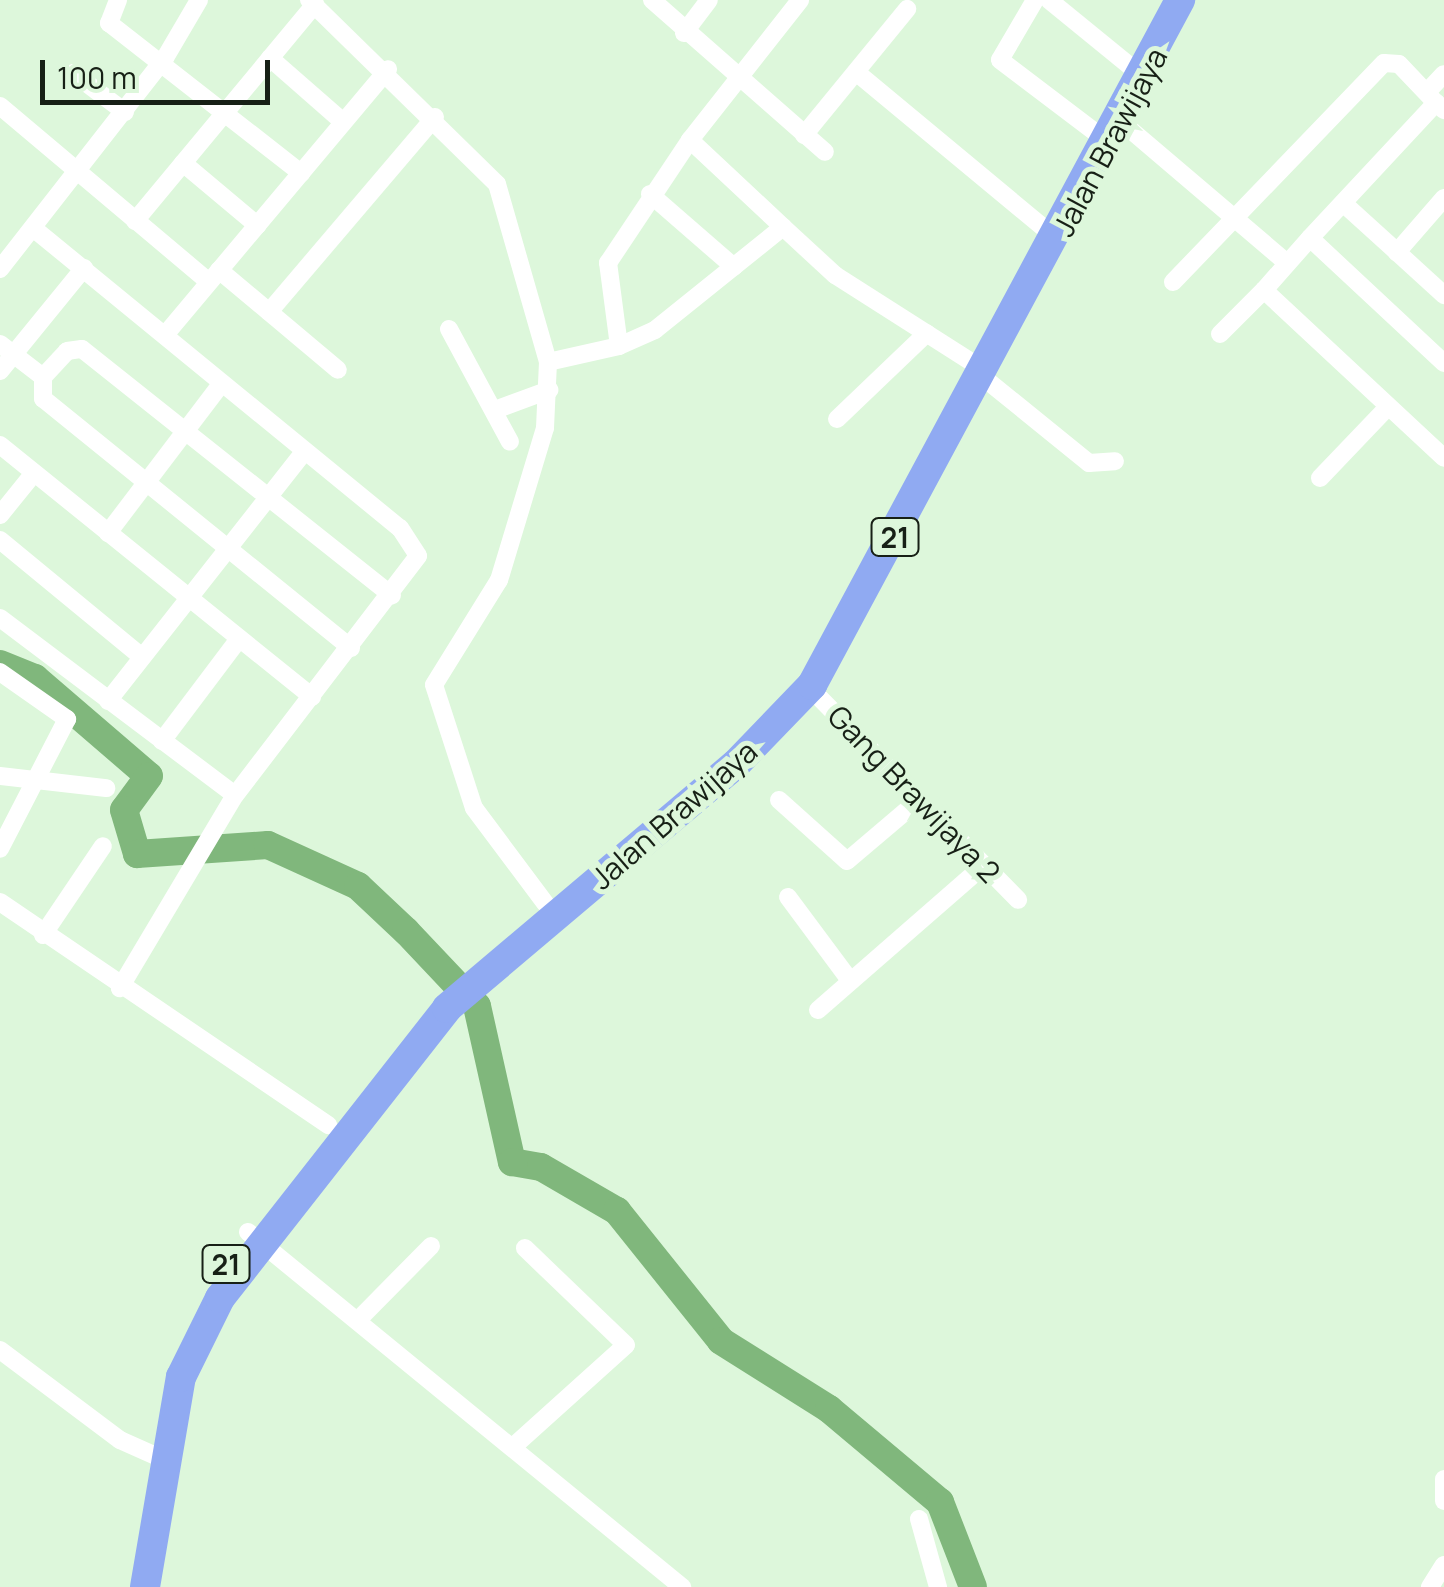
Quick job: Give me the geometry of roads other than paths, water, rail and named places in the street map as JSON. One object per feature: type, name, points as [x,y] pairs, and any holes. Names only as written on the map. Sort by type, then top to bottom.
[{"type":"highway","name":"Jalan Brawijaya","points":[[130,1587],[188,1355],[255,1237],[328,1125],[443,1002],[736,764],[810,688],[1104,130],[1161,0]]},
{"type":"highway","name":"Jalan Brawijaya","points":[[484,968],[545,904],[715,758],[790,680],[970,382],[1044,229],[1180,0]]},
{"type":"highway","name":"Jalan Brawijaya","points":[[255,1237],[443,1002]]},
{"type":"highway","name":"Jalan Brawijaya","points":[[145,1587],[159,1459]]},
{"type":"street","points":[[118,0],[108,22],[165,58],[301,173]]},
{"type":"street","points":[[0,269],[165,58],[199,0]]},
{"type":"street","points":[[652,0],[736,82],[825,152]]},
{"type":"street","points":[[684,33],[709,0]]},
{"type":"street","points":[[619,346],[606,270],[650,194],[800,0]]},
{"type":"street","points":[[1036,0],[1000,60],[1235,218],[1287,262]]},
{"type":"street","points":[[1049,0],[1130,66]]},
{"type":"street","points":[[135,221],[270,58],[320,4],[498,184],[548,362],[549,390],[490,602],[434,685],[474,808],[545,904]]},
{"type":"street","points":[[804,135],[907,10]]},
{"type":"street","points":[[270,58],[343,122]]},
{"type":"street","points":[[1173,282],[1384,63],[1399,64],[1436,102]]},
{"type":"street","points":[[164,335],[388,70]]},
{"type":"street","points":[[856,72],[1044,229]]},
{"type":"street","points":[[73,73],[124,112]]},
{"type":"street","points":[[1220,334],[1436,102],[1444,74]]},
{"type":"street","points":[[0,106],[135,221],[269,312],[338,370]]},
{"type":"street","points":[[269,312],[435,117]]},
{"type":"street","points":[[690,140],[824,267],[926,333],[970,382],[1089,463],[1114,461]]},
{"type":"street","points":[[183,164],[257,225]]},
{"type":"street","points":[[650,194],[734,267]]},
{"type":"street","points":[[1396,252],[1443,202]]},
{"type":"street","points":[[1343,203],[1444,295]]},
{"type":"street","points":[[548,362],[619,346],[655,330],[783,227]]},
{"type":"street","points":[[32,228],[414,544],[416,566],[236,795],[194,878],[120,988]]},
{"type":"street","points":[[1310,238],[1444,362]]},
{"type":"street","points":[[0,371],[7,349],[84,268]]},
{"type":"street","points":[[1264,290],[1444,458]]},
{"type":"street","points":[[449,329],[510,442]]},
{"type":"street","points":[[837,419],[926,333]]},
{"type":"street","points":[[7,349],[43,378]]},
{"type":"street","points":[[351,648],[43,399],[43,378],[67,351],[82,349],[392,596]]},
{"type":"street","points":[[108,533],[222,383]]},
{"type":"street","points":[[495,410],[549,390]]},
{"type":"street","points":[[1320,478],[1387,408]]},
{"type":"street","points":[[0,446],[312,698]]},
{"type":"street","points":[[108,701],[304,451]]},
{"type":"street","points":[[0,515],[34,473]]},
{"type":"street","points":[[0,540],[142,658]]},
{"type":"street","points":[[0,618],[236,795]]},
{"type":"street","points":[[162,740],[240,638]]},
{"type":"street","points":[[0,696],[4,674],[66,717],[44,777],[0,848]]},
{"type":"street","name":"Gang Brawijaya 2","points":[[810,688],[1018,900]]},
{"type":"street","points":[[0,776],[44,777],[106,788]]},
{"type":"street","points":[[779,800],[846,861],[920,800]]},
{"type":"street","points":[[42,936],[103,846]]},
{"type":"street","points":[[818,1010],[848,979],[984,864]]},
{"type":"street","points":[[788,896],[848,979]]},
{"type":"street","points":[[0,902],[42,936],[328,1125]]},
{"type":"street","points":[[255,1237],[515,1446],[682,1587]]},
{"type":"street","points":[[358,1320],[431,1246]]},
{"type":"street","points":[[515,1446],[626,1344],[525,1248]]},
{"type":"street","points":[[0,1350],[159,1459]]},
{"type":"street","points":[[1444,1479],[1444,1501]]},
{"type":"street","points":[[919,1520],[938,1587]]},
{"type":"street","points":[[1430,1587],[1444,1565]]},
{"type":"waterway","points":[[0,664],[35,678],[149,776],[124,810],[137,854],[268,845],[358,886],[406,931],[477,1006],[512,1162],[541,1167],[617,1211],[721,1341],[829,1409],[940,1502],[973,1587]]}]
